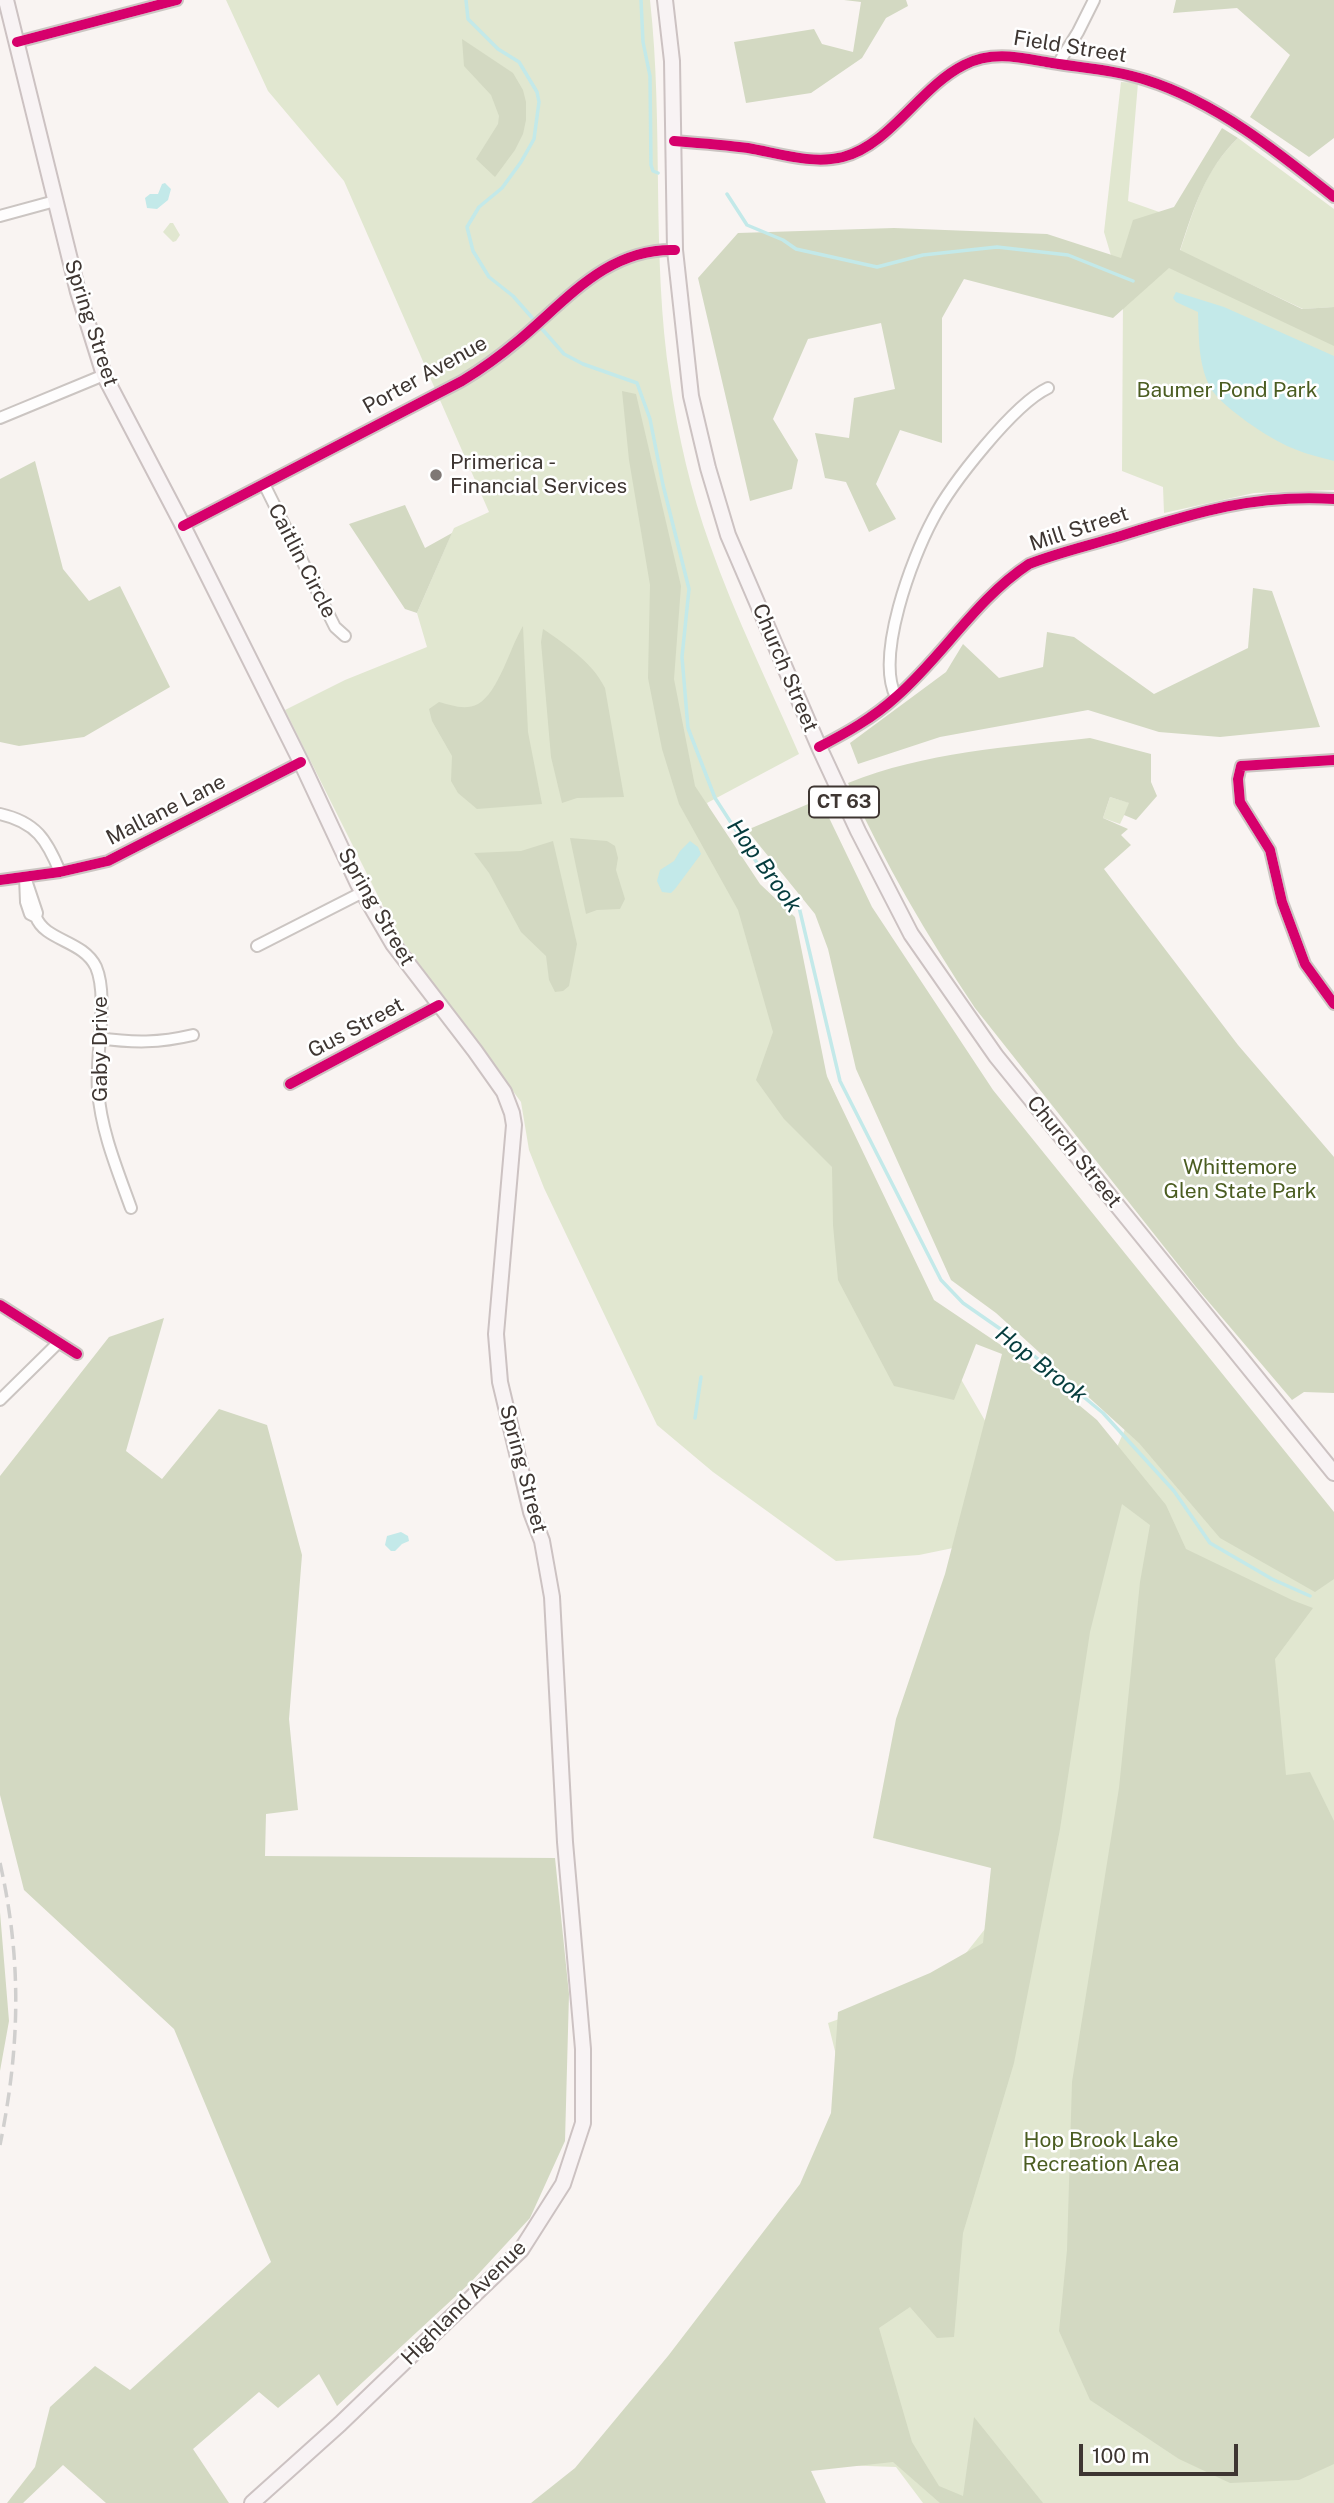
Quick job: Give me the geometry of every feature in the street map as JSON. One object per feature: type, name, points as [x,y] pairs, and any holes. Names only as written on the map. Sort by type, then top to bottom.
[{"type":"main road","name":"Spring Street","points":[[6,0],[78,292],[104,374],[183,526],[363,892],[393,944],[504,1092],[512,1113],[512,1161],[496,1334],[500,1382],[531,1512],[542,1542],[552,1597],[565,1842]]},
{"type":"main road","name":"Church Street","points":[[665,0],[672,61],[675,250],[691,396],[718,503],[741,566],[819,747],[911,934],[996,1056],[1334,1473]]},
{"type":"main road","name":"Highland Avenue","points":[[252,2503],[340,2424],[521,2250],[563,2184],[583,2123],[583,2049],[565,1842]]},
{"type":"street","points":[[17,42],[177,0]]},
{"type":"street","points":[[1058,64],[1079,32],[1094,0]]},
{"type":"street","name":"Field Street","points":[[674,141],[735,146],[808,158],[844,157],[873,142],[932,88],[960,67],[996,55],[1144,79],[1177,92],[1264,144],[1334,197]]},
{"type":"street","points":[[0,216],[55,201]]},
{"type":"street","name":"Porter Avenue","points":[[183,526],[462,381],[495,360],[590,278],[613,264],[652,251],[675,250]]},
{"type":"street","points":[[0,418],[104,374]]},
{"type":"street","points":[[896,697],[889,677],[894,630],[904,589],[933,518],[967,470],[1006,423],[1030,398],[1048,388]]},
{"type":"street","name":"Caitlin Circle","points":[[264,484],[335,627],[345,636]]},
{"type":"street","name":"Mill Street","points":[[819,747],[867,720],[896,697],[988,598],[1029,564],[1193,513],[1284,498],[1334,499]]},
{"type":"street","points":[[1334,760],[1241,766],[1238,779],[1240,802],[1270,850],[1282,902],[1305,964],[1334,1003]]},
{"type":"street","name":"Mallane Lane","points":[[0,880],[60,872],[108,861],[301,762]]},
{"type":"street","points":[[0,814],[30,824],[49,846],[60,872]]},
{"type":"street","name":"Gaby Drive","points":[[25,877],[26,902],[30,914],[36,917],[43,928],[83,950],[96,968],[101,992],[97,1066],[102,1119],[112,1159],[131,1208]]},
{"type":"street","points":[[257,946],[363,892]]},
{"type":"street","name":"Gus Street","points":[[290,1084],[439,1005]]},
{"type":"street","points":[[99,1038],[145,1043],[193,1035]]},
{"type":"street","points":[[0,1304],[77,1354]]},
{"type":"street","points":[[0,1400],[58,1343]]},
{"type":"green space","points":[[226,0],[650,0],[664,333],[677,422],[691,484],[710,545],[741,624],[799,754],[707,803],[958,1374],[1013,1469],[958,1547],[919,1555],[836,1561],[713,1472],[657,1425],[544,1188],[529,1150],[521,1102],[397,934],[285,710],[345,680],[427,647],[417,613],[454,528],[489,512],[344,181],[268,91]]},
{"type":"green space","points":[[844,0],[906,0],[908,6],[886,18],[862,58],[811,93],[746,103],[734,42],[814,29],[822,44],[853,52],[861,2]]},
{"type":"green space","points":[[1176,0],[1334,0],[1334,138],[1309,157],[1250,117],[1290,55],[1237,8],[1173,13]]},
{"type":"green space","points":[[462,39],[513,73],[523,90],[526,102],[523,134],[495,177],[476,159],[498,124],[499,116],[491,95],[464,66]]},
{"type":"green space","name":"Baumer Pond Park","points":[[1121,82],[1138,83],[1128,201],[1182,220],[1174,252],[1334,324],[1334,490],[1254,493],[1164,513],[1163,487],[1122,471],[1123,296],[1104,232]]},
{"type":"green space","points":[[1222,128],[1238,138],[1209,176],[1180,250],[1302,309],[1334,307],[1334,346],[1169,268],[1113,318],[964,279],[942,318],[942,443],[900,430],[876,484],[896,519],[869,532],[846,482],[825,478],[815,433],[849,438],[854,398],[895,389],[881,323],[808,339],[773,419],[798,460],[792,489],[750,501],[698,278],[738,233],[894,228],[1047,234],[1121,258],[1133,220],[1174,207]]},
{"type":"green space","points":[[1238,138],[1334,209],[1334,307],[1303,309],[1180,251],[1208,177]]},
{"type":"green space","points":[[173,223],[180,235],[173,242],[163,232]]},
{"type":"green space","name":"Hop Brook Lake Recreation Area","points":[[622,391],[636,394],[681,586],[674,679],[695,786],[760,884],[795,917],[827,1077],[934,1300],[1032,1366],[1097,1420],[1166,1505],[1186,1549],[1313,1608],[1275,1659],[1286,1775],[1310,1772],[1334,1821],[1334,2464],[1299,2480],[1230,2483],[1179,2459],[1090,2400],[1059,2331],[1067,2250],[1072,2082],[1119,1788],[1140,1582],[1150,1525],[1122,1504],[1090,1632],[1060,1829],[1014,2063],[963,2233],[954,2337],[937,2338],[910,2307],[879,2328],[912,2442],[939,2486],[963,2496],[974,2417],[1043,2503],[940,2503],[893,2462],[811,2471],[826,2503],[531,2503],[575,2468],[668,2356],[800,2184],[831,2113],[838,2012],[930,1973],[983,1943],[991,1868],[873,1838],[896,1719],[945,1574],[1002,1354],[976,1344],[954,1400],[894,1386],[838,1280],[832,1167],[784,1119],[756,1080],[773,1032],[738,910],[679,804],[662,749],[648,678],[650,585],[629,460]]},
{"type":"green space","points":[[35,461],[63,569],[89,601],[120,586],[170,687],[84,737],[19,746],[0,742],[0,479]]},
{"type":"green space","points":[[405,505],[425,548],[452,533],[417,613],[405,609],[349,524]]},
{"type":"green space","points":[[1253,588],[1272,591],[1320,727],[1220,737],[1159,732],[1088,710],[940,737],[858,764],[850,743],[946,672],[963,644],[999,678],[1043,667],[1047,632],[1074,637],[1154,694],[1248,648]]},
{"type":"green space","points":[[523,626],[528,732],[542,804],[477,809],[458,793],[451,781],[452,756],[432,721],[429,709],[439,702],[468,707],[485,698],[498,680]]},
{"type":"green space","points":[[543,629],[586,662],[605,688],[624,797],[577,798],[562,803],[551,757],[541,642]]},
{"type":"green space","name":"Whittemore Glen State Park","points":[[1090,738],[1151,754],[1151,782],[1157,796],[1136,820],[1124,815],[1129,803],[1110,797],[1103,818],[1128,829],[1121,835],[1131,845],[1104,869],[1238,1045],[1334,1157],[1334,1393],[1304,1392],[1292,1400],[1196,1287],[975,1008],[907,898],[848,783],[907,764],[967,752]]},
{"type":"green space","points":[[1110,797],[1130,803],[1120,824],[1103,818]]},
{"type":"green space","points":[[820,799],[872,907],[993,1090],[1334,1512],[1334,1579],[1315,1592],[1220,1538],[1139,1443],[996,1313],[951,1280],[856,1069],[828,949],[815,914],[747,830]]},
{"type":"green space","points":[[570,838],[607,841],[615,846],[618,858],[616,870],[625,899],[620,909],[597,910],[586,914]]},
{"type":"green space","points":[[553,841],[577,944],[569,986],[563,991],[555,992],[549,980],[546,956],[521,932],[489,873],[474,853],[521,851]]},
{"type":"green space","points":[[164,1318],[126,1451],[162,1479],[219,1409],[267,1425],[302,1555],[289,1719],[298,1810],[266,1814],[265,1856],[555,1858],[569,1994],[565,2141],[530,2218],[471,2282],[337,2406],[319,2374],[278,2408],[259,2392],[193,2449],[229,2503],[106,2503],[63,2465],[23,2503],[7,2503],[35,2467],[50,2407],[95,2366],[130,2390],[271,2262],[174,2029],[24,1890],[0,1795],[0,1476],[109,1337]]},
{"type":"green space","name":"Hop Brook Lake Recreation Area","points":[[1134,1409],[1334,1554],[1334,2503],[923,2503],[896,2467],[725,2461],[878,2224],[828,2023],[943,1982],[985,1929],[1096,1494]]},
{"type":"green space","points":[[0,1912],[9,2021],[0,2071]]},
{"type":"water","points":[[165,183],[171,189],[168,200],[157,209],[147,208],[145,198],[150,194],[158,194]]},
{"type":"water","points":[[1176,292],[1224,307],[1334,356],[1334,461],[1297,450],[1272,438],[1235,413],[1216,395],[1206,378],[1201,360],[1198,312],[1176,302],[1173,298]]},
{"type":"water","points":[[690,841],[698,847],[701,854],[671,893],[662,892],[657,881],[660,870],[674,861]]},
{"type":"water","points":[[401,1532],[408,1536],[409,1541],[391,1551],[385,1545],[387,1536]]},
{"type":"waterway","name":"Hop Brook","points":[[466,0],[468,19],[498,49],[519,62],[537,92],[539,102],[534,139],[521,162],[502,188],[479,207],[467,227],[473,251],[489,277],[513,296],[564,354],[583,364],[637,383],[650,419],[689,589],[682,657],[688,728],[715,798],[761,869],[799,907],[840,1081],[941,1280],[963,1303],[1009,1335],[1103,1413],[1174,1491],[1210,1543],[1272,1579],[1310,1596]]},
{"type":"waterway","points":[[641,0],[643,42],[650,76],[651,165],[653,171],[658,173]]},
{"type":"waterway","points":[[727,194],[747,225],[783,240],[796,249],[877,267],[923,255],[997,247],[1068,255],[1133,281]]},
{"type":"waterway","points":[[695,1418],[701,1377]]},
{"type":"railway","points":[[0,1863],[12,1934],[16,2004],[12,2073],[0,2145]]},
{"type":"cycle path","points":[[17,42],[177,0]]},
{"type":"cycle path","points":[[674,141],[748,148],[807,159],[843,157],[876,141],[948,75],[975,60],[997,56],[1123,74],[1172,89],[1245,130],[1334,197]]},
{"type":"cycle path","points":[[183,526],[462,381],[505,351],[572,293],[608,267],[651,252],[675,250]]},
{"type":"cycle path","points":[[819,747],[859,725],[896,697],[992,594],[1029,564],[1172,520],[1224,507],[1276,499],[1334,499]]},
{"type":"cycle path","points":[[1334,760],[1241,766],[1238,779],[1240,802],[1270,850],[1282,902],[1305,964],[1334,1004]]},
{"type":"cycle path","points":[[0,880],[60,872],[108,861],[301,762]]},
{"type":"cycle path","points":[[290,1084],[439,1005]]},
{"type":"cycle path","points":[[0,1305],[77,1354]]},
{"type":"place","name":"Primerica - Financial Services","points":[[436,475]]}]
